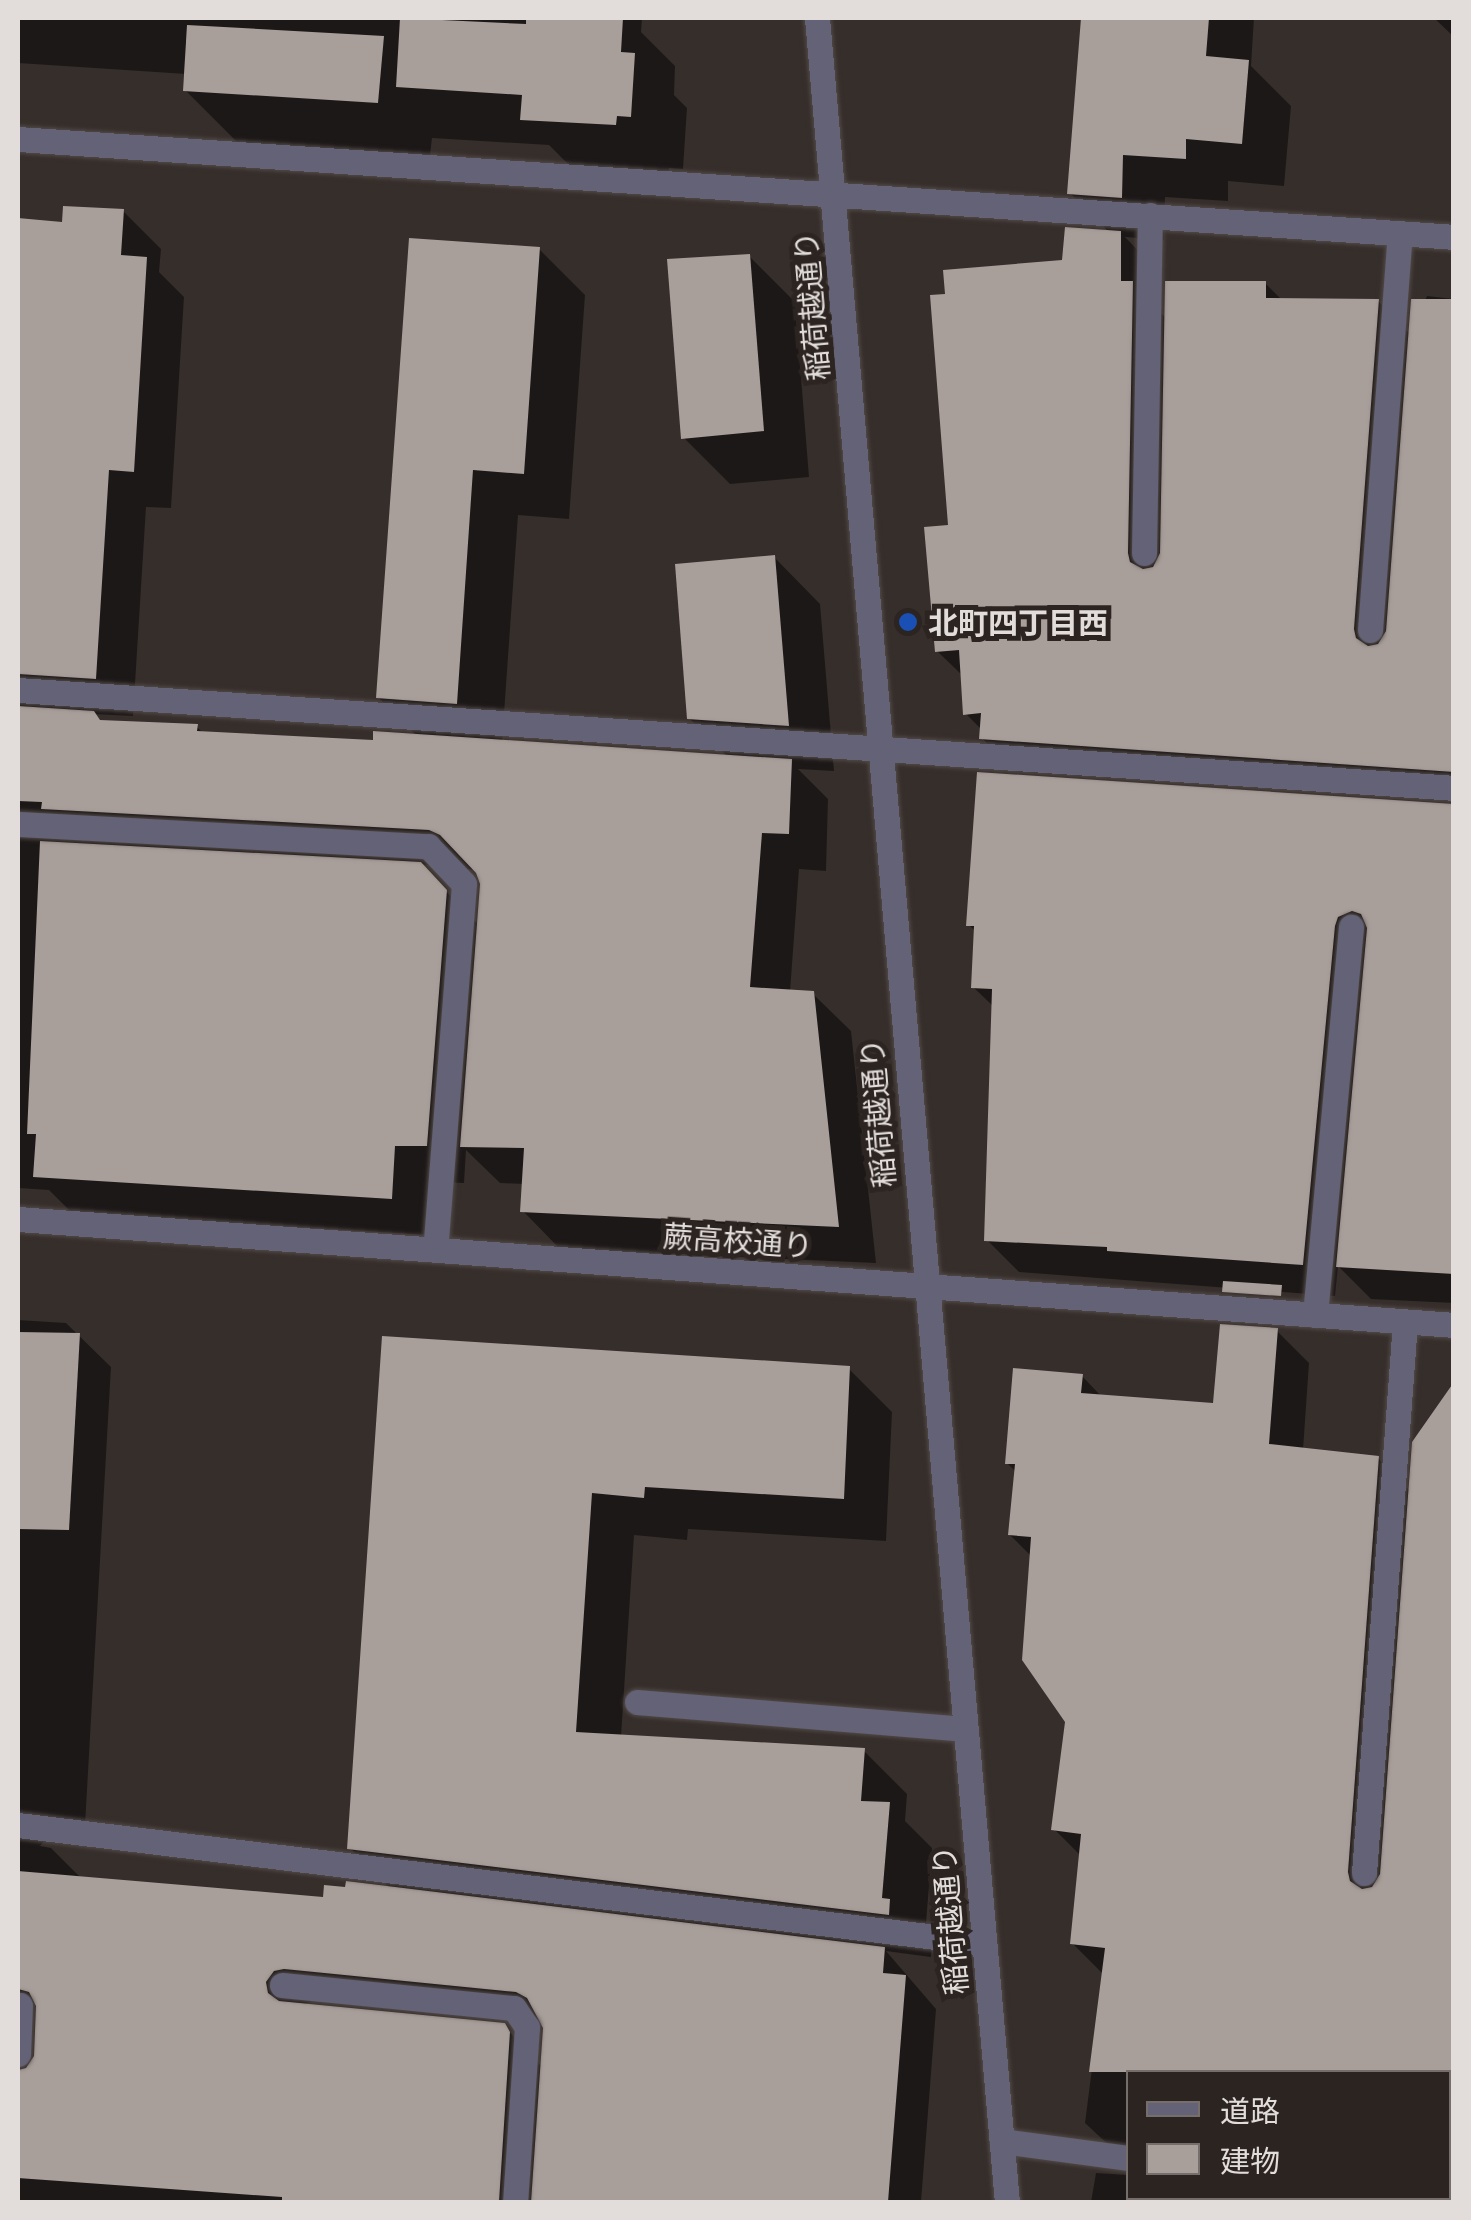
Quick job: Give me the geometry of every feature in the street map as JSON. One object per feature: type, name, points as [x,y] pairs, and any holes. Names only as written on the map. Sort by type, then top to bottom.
[{"type":"street","name":"稲荷越通り","points":[[817,18],[924,1286],[1007,2202]]},
{"type":"street","points":[[18,139],[1454,237]]},
{"type":"street","points":[[1144,553],[1150,215]]},
{"type":"street","points":[[1370,630],[1400,233]]},
{"type":"street","points":[[18,690],[1454,788]]},
{"type":"street","points":[[18,824],[428,846],[464,884],[436,1250]]},
{"type":"street","points":[[1315,1315],[1351,927]]},
{"type":"street","name":"蕨高校通り","points":[[18,1219],[1454,1325]]},
{"type":"street","points":[[1364,1873],[1405,1322]]},
{"type":"street","points":[[637,1702],[964,1729]]},
{"type":"street","points":[[18,1825],[984,1942]]},
{"type":"street","points":[[282,1985],[514,2008],[527,2026],[515,2202]]},
{"type":"street","points":[[18,2054],[20,2006]]},
{"type":"street","points":[[1002,2141],[1126,2158]]},
{"type":"building","points":[[400,18],[526,24],[526,18],[623,18],[621,52],[635,53],[631,117],[617,116],[616,125],[520,120],[522,95],[396,87]]},
{"type":"building","points":[[1081,18],[1209,18],[1206,56],[1249,60],[1242,144],[1186,139],[1186,159],[1123,155],[1122,198],[1067,194]]},
{"type":"building","points":[[187,25],[384,36],[378,103],[183,91]]},
{"type":"building","points":[[63,206],[124,209],[121,255],[147,257],[134,472],[109,470],[96,679],[18,674],[18,218],[62,222]]},
{"type":"building","points":[[1065,227],[1121,231],[1121,281],[1133,281],[1128,553],[1130,562],[1143,569],[1153,567],[1160,553],[1165,281],[1266,281],[1266,298],[1379,299],[1354,629],[1356,638],[1368,646],[1378,644],[1386,631],[1411,299],[1454,299],[1454,772],[979,739],[981,713],[963,715],[959,650],[935,652],[924,527],[948,525],[930,295],[945,294],[943,270],[1062,260]]},
{"type":"building","points":[[409,238],[540,247],[524,474],[473,470],[457,704],[376,698]]},
{"type":"building","points":[[750,254],[764,431],[681,439],[667,259]]},
{"type":"building","points":[[775,555],[789,726],[687,719],[675,564]]},
{"type":"building","points":[[18,706],[94,711],[100,720],[198,724],[197,731],[373,740],[373,731],[792,759],[789,834],[762,833],[750,987],[814,991],[839,1227],[520,1212],[524,1148],[460,1147],[480,884],[476,873],[440,835],[429,830],[41,809],[42,802],[18,801]]},
{"type":"building","points":[[977,772],[1454,804],[1454,1274],[1336,1267],[1367,928],[1361,914],[1352,911],[1338,917],[1335,926],[1303,1265],[1107,1251],[1107,1247],[984,1241],[992,989],[971,988],[974,926],[966,926]]},
{"type":"building","points":[[40,841],[421,862],[447,890],[427,1146],[395,1146],[392,1199],[33,1177],[36,1134],[27,1134]]},
{"type":"building","points":[[1223,1281],[1282,1285],[1281,1296],[1222,1292]]},
{"type":"building","points":[[1220,1324],[1278,1328],[1269,1444],[1379,1456],[1348,1872],[1350,1881],[1362,1889],[1372,1887],[1380,1874],[1412,1442],[1454,1382],[1454,2072],[1089,2072],[1105,1948],[1070,1944],[1081,1834],[1051,1830],[1065,1722],[1022,1660],[1031,1537],[1008,1535],[1015,1464],[1005,1464],[1013,1368],[1083,1374],[1081,1393],[1213,1403]]},
{"type":"building","points":[[18,1332],[80,1333],[69,1530],[18,1529]]},
{"type":"building","points":[[382,1336],[850,1366],[844,1499],[645,1487],[644,1498],[592,1493],[576,1732],[865,1748],[861,1801],[890,1802],[882,1898],[890,1899],[889,1915],[347,1849]]},
{"type":"building","points":[[18,1871],[323,1897],[324,1885],[345,1887],[346,1881],[885,1947],[883,1973],[906,1975],[888,2202],[531,2202],[543,2028],[527,1998],[516,1992],[284,1969],[274,1971],[266,1982],[268,1993],[279,2001],[505,2023],[510,2032],[499,2202],[282,2202],[282,2197],[18,2178],[18,2070],[26,2068],[34,2056],[36,2006],[29,1992],[18,1989]]},
{"type":"place","name":"北町四丁目西","points":[[908,622]]}]
